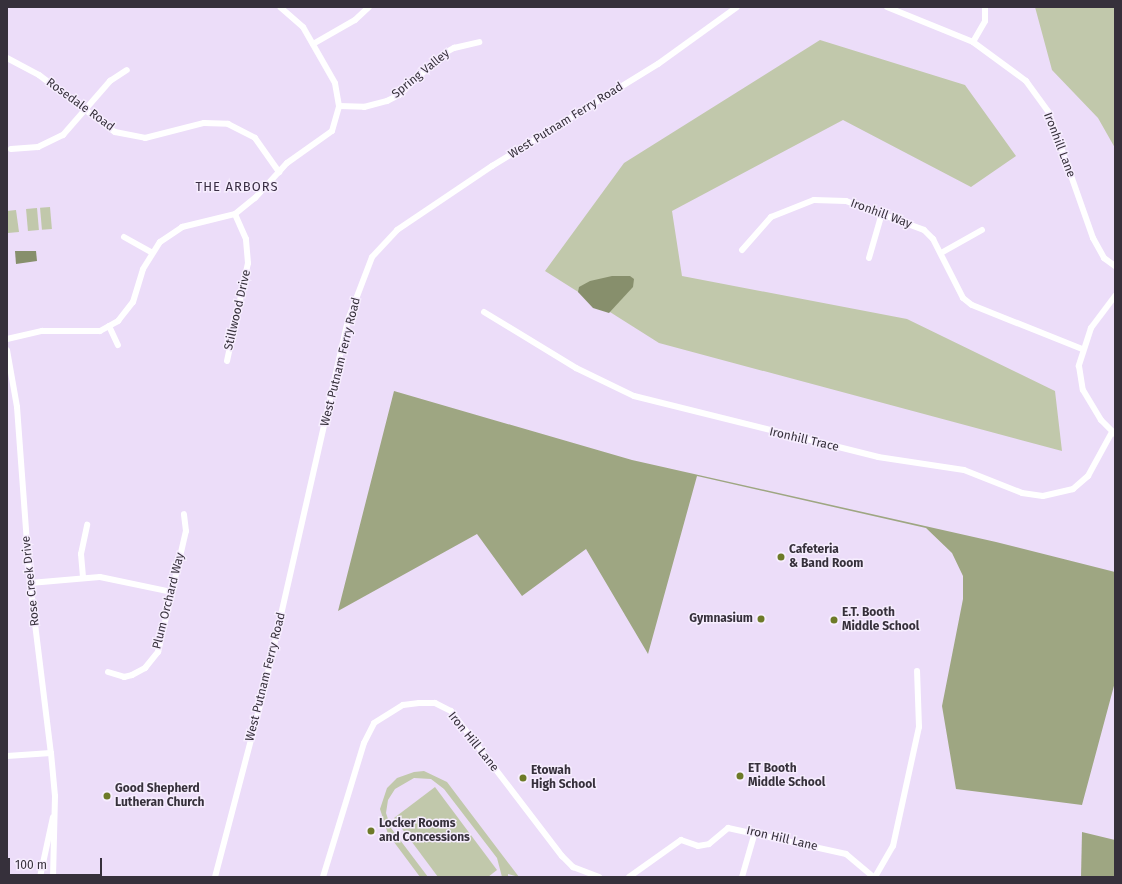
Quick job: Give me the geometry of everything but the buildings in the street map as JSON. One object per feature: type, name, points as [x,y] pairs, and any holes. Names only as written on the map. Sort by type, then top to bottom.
[{"type":"street","points":[[7,339],[42,331],[100,331],[108,326],[127,313],[151,252],[160,242],[182,227],[235,214],[255,198],[279,172],[332,132],[339,106],[335,83],[313,44],[296,18],[280,7]]},
{"type":"street","points":[[313,44],[355,20],[369,7]]},
{"type":"street","name":"West Putnam Ferry Road","points":[[215,877],[263,694],[348,320],[372,257],[402,226],[658,64],[737,7]]},
{"type":"street","name":"Ironhill Lane","points":[[887,7],[973,42],[1026,81],[1049,113],[1093,238],[1104,258],[1115,266]]},
{"type":"street","points":[[973,42],[985,21],[985,7]]},
{"type":"street","name":"Spring Valley","points":[[339,106],[364,107],[387,101],[404,90],[443,54],[454,48],[480,42]]},
{"type":"street","name":"Rosedale Road","points":[[7,58],[39,75],[115,132],[145,138],[204,123],[228,124],[255,138],[279,172]]},
{"type":"street","points":[[11,149],[33,148],[52,142],[63,135],[86,111],[110,81],[127,70]]},
{"type":"street","name":"Ironhill Way","points":[[742,250],[771,217],[814,200],[846,201],[882,213],[924,230],[941,253],[951,280],[962,298],[972,305],[1082,349]]},
{"type":"street","points":[[870,258],[882,213]]},
{"type":"street","name":"Stillwood Drive","points":[[226,361],[248,263],[246,239],[235,214]]},
{"type":"street","points":[[941,253],[982,230]]},
{"type":"street","points":[[124,237],[151,252]]},
{"type":"street","points":[[1113,433],[1101,420],[1083,390],[1079,366],[1082,349],[1091,328],[1115,296]]},
{"type":"street","name":"Ironhill Trace","points":[[484,312],[576,368],[634,396],[870,455],[964,470],[1022,493],[1044,496],[1073,489],[1088,476],[1113,433]]},
{"type":"street","points":[[108,326],[118,345]]},
{"type":"street","name":"Rose Creek Drive","points":[[7,350],[17,407],[30,583],[51,753],[55,812],[53,877]]},
{"type":"street","name":"Plum Orchard Way","points":[[108,672],[124,677],[132,675],[152,660],[158,652],[186,531],[184,514]]},
{"type":"street","points":[[83,577],[82,554],[88,525]]},
{"type":"street","points":[[30,583],[83,577],[116,579],[172,592]]},
{"type":"street","name":"Iron Hill Lane","points":[[629,877],[681,840],[698,846],[709,844],[728,828],[755,832],[846,854],[874,877],[893,846],[919,727],[917,671]]},
{"type":"street","name":"Iron Hill Lane","points":[[323,877],[364,743],[374,723],[399,707],[419,703],[434,703],[451,711],[562,856],[573,867],[599,877]]},
{"type":"street","points":[[7,756],[51,753]]},
{"type":"street","name":"Rose Creek Drive","points":[[40,877],[55,812]]},
{"type":"street","points":[[742,877],[755,832]]},
{"type":"shaded area","points":[[1035,7],[1115,7],[1115,148],[1098,118],[1052,70]]},
{"type":"shaded area","points":[[820,40],[965,85],[1016,156],[971,187],[843,120],[672,211],[682,276],[907,319],[1055,391],[1062,451],[659,343],[545,271],[624,163]]},
{"type":"shaded area","points":[[50,207],[52,229],[42,230],[40,208]]},
{"type":"shaded area","points":[[37,208],[39,230],[28,231],[26,209]]},
{"type":"shaded area","points":[[16,210],[19,232],[8,233],[7,211]]},
{"type":"shaded area","points":[[15,251],[36,251],[37,261],[16,264]]},
{"type":"shaded area","points":[[612,276],[630,276],[634,279],[633,287],[609,313],[593,308],[578,292],[579,287],[590,281]]},
{"type":"shaded area","points":[[394,391],[632,460],[996,542],[1115,572],[1115,682],[1082,805],[956,789],[942,706],[963,599],[963,576],[952,553],[926,528],[697,476],[648,654],[586,549],[522,596],[477,534],[338,611]]},
{"type":"shaded area","points":[[424,771],[447,782],[519,877],[508,874],[508,877],[502,877],[497,858],[444,789],[431,779],[414,778],[395,789],[388,800],[386,813],[391,828],[428,877],[420,877],[388,834],[380,809],[387,788],[397,778],[414,772]]},
{"type":"shaded area","points":[[435,787],[497,870],[488,877],[438,877],[394,818]]},
{"type":"shaded area","points":[[1082,832],[1115,840],[1115,877],[1081,877]]},
{"type":"place","name":"Cafeteria & Band Room","points":[[781,557]]},
{"type":"place","name":"Gymnasium","points":[[761,619]]},
{"type":"place","name":"E.T. Booth Middle School","points":[[834,620]]},
{"type":"place","name":"ET Booth Middle School","points":[[740,776]]},
{"type":"place","name":"Etowah High School","points":[[523,778]]},
{"type":"place","name":"Good Shepherd Lutheran Church","points":[[107,796]]},
{"type":"place","name":"Locker Rooms and Concessions","points":[[371,831]]},
{"type":"district","name":"THE ARBORS","points":[[237,187]]}]
